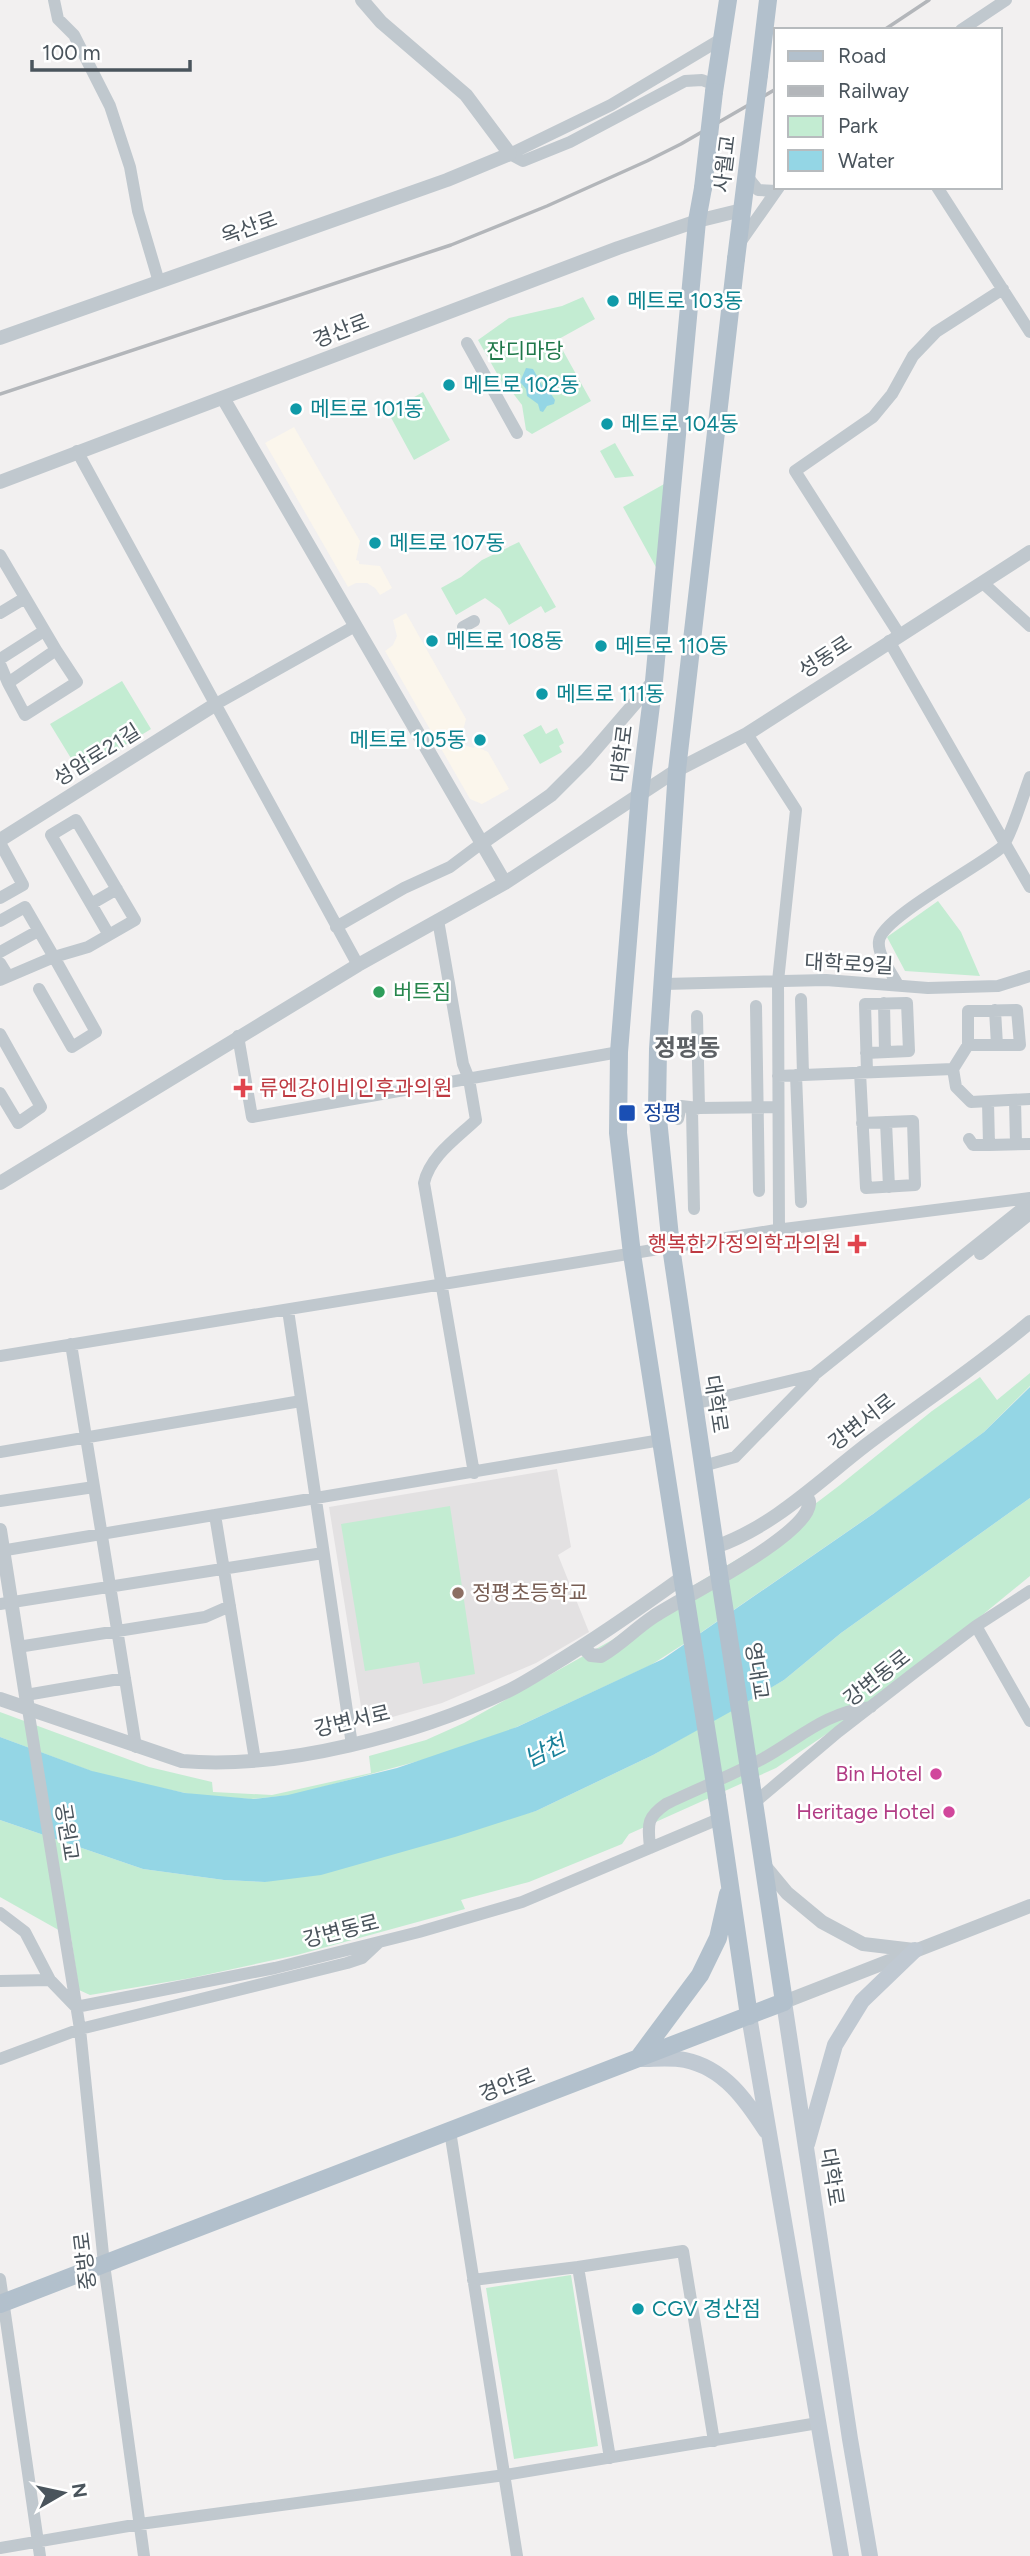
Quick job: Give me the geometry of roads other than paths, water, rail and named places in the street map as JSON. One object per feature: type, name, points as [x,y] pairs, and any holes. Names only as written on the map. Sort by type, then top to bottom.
[{"type":"main road","name":"사월교","points":[[697,221],[727,0]]},
{"type":"main road","name":"사월교","points":[[737,253],[768,0]]},
{"type":"main road","name":"대학로","points":[[684,1583],[632,1254],[618,1133],[619,1052],[640,793],[654,681],[697,221]]},
{"type":"main road","name":"대학로","points":[[718,1567],[671,1247],[657,1109],[658,1049],[677,769],[737,253]]},
{"type":"main road","name":"영대교","points":[[718,1567],[754,1803]]},
{"type":"main road","points":[[684,1583],[750,2016],[841,2556]]},
{"type":"main road","name":"대학로","points":[[754,1803],[805,2150],[870,2556]]},
{"type":"main road","points":[[638,2058],[700,1976],[718,1938],[731,1884]]},
{"type":"main road","points":[[805,2150],[835,2045],[862,2001],[915,1950]]},
{"type":"main road","name":"경안로","points":[[2,2304],[784,2003]]},
{"type":"main road","points":[[638,2058],[686,2060],[718,2073],[745,2098],[770,2137]]},
{"type":"street","points":[[54,0],[58,19],[74,36],[110,106],[130,167],[138,211],[159,282]]},
{"type":"street","points":[[362,0],[381,22],[466,94],[510,155],[523,161],[570,142],[685,81],[702,80],[715,89]]},
{"type":"street","points":[[964,28],[1006,0]]},
{"type":"street","points":[[510,155],[611,105],[723,38]]},
{"type":"street","name":"옥산로","points":[[0,338],[467,173],[510,155]]},
{"type":"street","points":[[746,175],[758,190],[778,189]]},
{"type":"street","points":[[737,253],[778,189]]},
{"type":"street","points":[[938,189],[1030,332]]},
{"type":"street","name":"경산로","points":[[0,482],[618,248],[697,221],[742,210]]},
{"type":"street","points":[[1003,289],[936,332],[913,356],[892,394],[873,417],[795,471],[894,638],[1004,845],[1026,872],[1030,887]]},
{"type":"street","points":[[467,343],[517,432]]},
{"type":"street","points":[[223,398],[505,883]]},
{"type":"street","points":[[77,451],[358,965]]},
{"type":"street","name":"성동로","points":[[0,1184],[238,1036],[505,883],[677,769],[747,734],[1030,552]]},
{"type":"street","points":[[0,555],[44,631],[78,682],[25,715],[0,662],[44,631]]},
{"type":"street","points":[[983,583],[1030,626]]},
{"type":"street","points":[[0,613],[25,598]]},
{"type":"street","points":[[216,704],[355,625]]},
{"type":"street","points":[[8,683],[57,650]]},
{"type":"street","points":[[336,927],[404,888],[450,867],[551,795],[565,775],[654,681]]},
{"type":"street","name":"성암로21길","points":[[0,842],[216,704]]},
{"type":"street","points":[[747,734],[796,810],[778,981],[779,1229]]},
{"type":"street","points":[[898,985],[880,950],[878,942],[881,933],[922,900],[1004,845],[1030,777]]},
{"type":"street","points":[[0,963],[4,978],[54,957],[88,947],[109,935],[135,920],[76,820],[51,835],[109,935]]},
{"type":"street","points":[[0,842],[23,885],[0,898]]},
{"type":"street","points":[[91,904],[117,889]]},
{"type":"street","points":[[0,921],[25,907],[96,1032],[72,1047],[39,989]]},
{"type":"street","points":[[438,920],[463,1064],[469,1079],[476,1119],[435,1158],[424,1184],[474,1473]]},
{"type":"street","points":[[0,952],[38,930]]},
{"type":"street","name":"대학로9길","points":[[664,984],[826,981],[928,988],[998,986],[1030,976]]},
{"type":"street","points":[[801,999],[801,1202]]},
{"type":"street","points":[[884,1003],[891,1052],[897,1071]]},
{"type":"street","points":[[862,1123],[913,1121],[915,1185],[866,1188],[862,1123],[866,1053],[865,1004],[907,1003],[909,1051],[866,1053]]},
{"type":"street","points":[[756,1006],[759,1191]]},
{"type":"street","points":[[995,1010],[997,1045]]},
{"type":"street","points":[[968,1045],[1020,1045],[1017,1010],[968,1011],[968,1045],[953,1069],[956,1087],[971,1102],[1030,1099]]},
{"type":"street","points":[[697,1016],[698,1108]]},
{"type":"street","points":[[0,1034],[41,1107],[18,1123],[0,1093]]},
{"type":"street","points":[[238,1036],[252,1116],[619,1052]]},
{"type":"street","points":[[778,1076],[953,1069]]},
{"type":"street","points":[[1015,1100],[1016,1144]]},
{"type":"street","points":[[988,1101],[989,1144]]},
{"type":"street","points":[[678,1119],[681,1107],[778,1107]]},
{"type":"street","points":[[694,1209],[692,1110],[698,1108]]},
{"type":"street","points":[[886,1122],[889,1187]]},
{"type":"street","points":[[969,1139],[973,1145],[1030,1144]]},
{"type":"street","points":[[0,1356],[779,1229],[1030,1205]]},
{"type":"street","points":[[980,1255],[1030,1205]]},
{"type":"street","points":[[703,1466],[735,1457],[814,1376],[1030,1205]]},
{"type":"street","points":[[288,1310],[352,1745]]},
{"type":"street","name":"강변서로","points":[[715,1547],[740,1538],[805,1495],[863,1447],[1030,1322]]},
{"type":"street","points":[[71,1344],[136,1747]]},
{"type":"street","points":[[693,1404],[814,1376]]},
{"type":"street","points":[[0,1452],[301,1401]]},
{"type":"street","points":[[2,1551],[661,1440]]},
{"type":"street","points":[[0,1501],[94,1487]]},
{"type":"street","points":[[583,1647],[591,1655],[601,1656],[653,1617],[749,1562],[800,1519],[809,1506],[805,1495]]},
{"type":"street","points":[[215,1515],[256,1760]]},
{"type":"street","points":[[0,1530],[6,1603],[18,1647],[27,1702],[125,1678]]},
{"type":"street","points":[[6,1603],[323,1553]]},
{"type":"street","name":"강변서로","points":[[0,1699],[27,1702],[136,1747],[182,1762],[256,1760],[352,1745],[428,1724],[512,1690],[684,1583]]},
{"type":"street","name":"강변동로","points":[[754,1803],[838,1732],[975,1626],[1030,1591]]},
{"type":"street","points":[[18,1647],[205,1617],[230,1606]]},
{"type":"street","points":[[975,1626],[1030,1721]]},
{"type":"street","name":"공원교","points":[[27,1702],[68,1961]]},
{"type":"street","points":[[650,1848],[649,1822],[654,1812],[666,1804],[764,1758],[826,1718],[854,1709],[873,1707]]},
{"type":"street","name":"강변동로","points":[[76,2007],[263,1970],[380,1942],[522,1902],[721,1818]]},
{"type":"street","points":[[763,1864],[788,1894],[822,1922],[863,1944],[915,1950]]},
{"type":"street","name":"경안로","points":[[784,2003],[1030,1906]]},
{"type":"street","points":[[0,1913],[25,1932],[50,1980],[76,2007]]},
{"type":"street","points":[[0,2059],[80,2029],[347,1964],[362,1958],[380,1942]]},
{"type":"street","name":"중방로","points":[[68,1961],[80,2029],[104,2264],[144,2556]]},
{"type":"street","points":[[0,1981],[50,1980]]},
{"type":"street","points":[[450,2131],[517,2556]]},
{"type":"street","points":[[473,2280],[683,2251],[714,2441]]},
{"type":"street","points":[[578,2267],[610,2458]]},
{"type":"street","points":[[0,2278],[40,2556]]},
{"type":"street","points":[[0,2548],[140,2524],[505,2475],[818,2423]]},
{"type":"water","points":[[526,368],[533,369],[546,392],[549,391],[555,400],[554,404],[547,406],[543,412],[538,404],[527,396],[526,389],[520,382]]},
{"type":"water","name":"남천","points":[[1030,1387],[1030,1498],[841,1633],[784,1680],[653,1755],[536,1811],[321,1875],[265,1882],[224,1880],[143,1869],[0,1820],[0,1737],[92,1771],[185,1793],[253,1799],[288,1795],[397,1768],[517,1727],[663,1659],[873,1514],[984,1432]]},
{"type":"railway","points":[[887,28],[929,0]]},
{"type":"railway","points":[[0,394],[451,245],[647,161],[774,90]]},
{"type":"place","name":"메트로 103동","points":[[613,301]]},
{"type":"place","name":"메트로 102동","points":[[449,385]]},
{"type":"place","name":"메트로 101동","points":[[296,409]]},
{"type":"place","name":"메트로 104동","points":[[607,424]]},
{"type":"place","name":"메트로 107동","points":[[375,543]]},
{"type":"place","name":"메트로 108동","points":[[432,641]]},
{"type":"place","name":"메트로 110동","points":[[601,646]]},
{"type":"place","name":"메트로 111동","points":[[542,694]]},
{"type":"place","name":"메트로 105동","points":[[480,740]]},
{"type":"place","name":"버트짐","points":[[379,992]]},
{"type":"place","name":"류엔강이비인후과의원","points":[[243,1088]]},
{"type":"place","name":"정평","points":[[627,1113]]},
{"type":"place","name":"행복한가정의학과의원","points":[[857,1244]]},
{"type":"place","name":"정평초등학교","points":[[458,1593]]},
{"type":"place","name":"Bin Hotel","points":[[936,1774]]},
{"type":"place","name":"Heritage Hotel","points":[[949,1812]]},
{"type":"place","name":"CGV 경산점","points":[[638,2309]]},
{"type":"district","name":"정평동","points":[[687,1048]]},
{"type":"park label","name":"잔디마당","points":[[525,351]]}]
